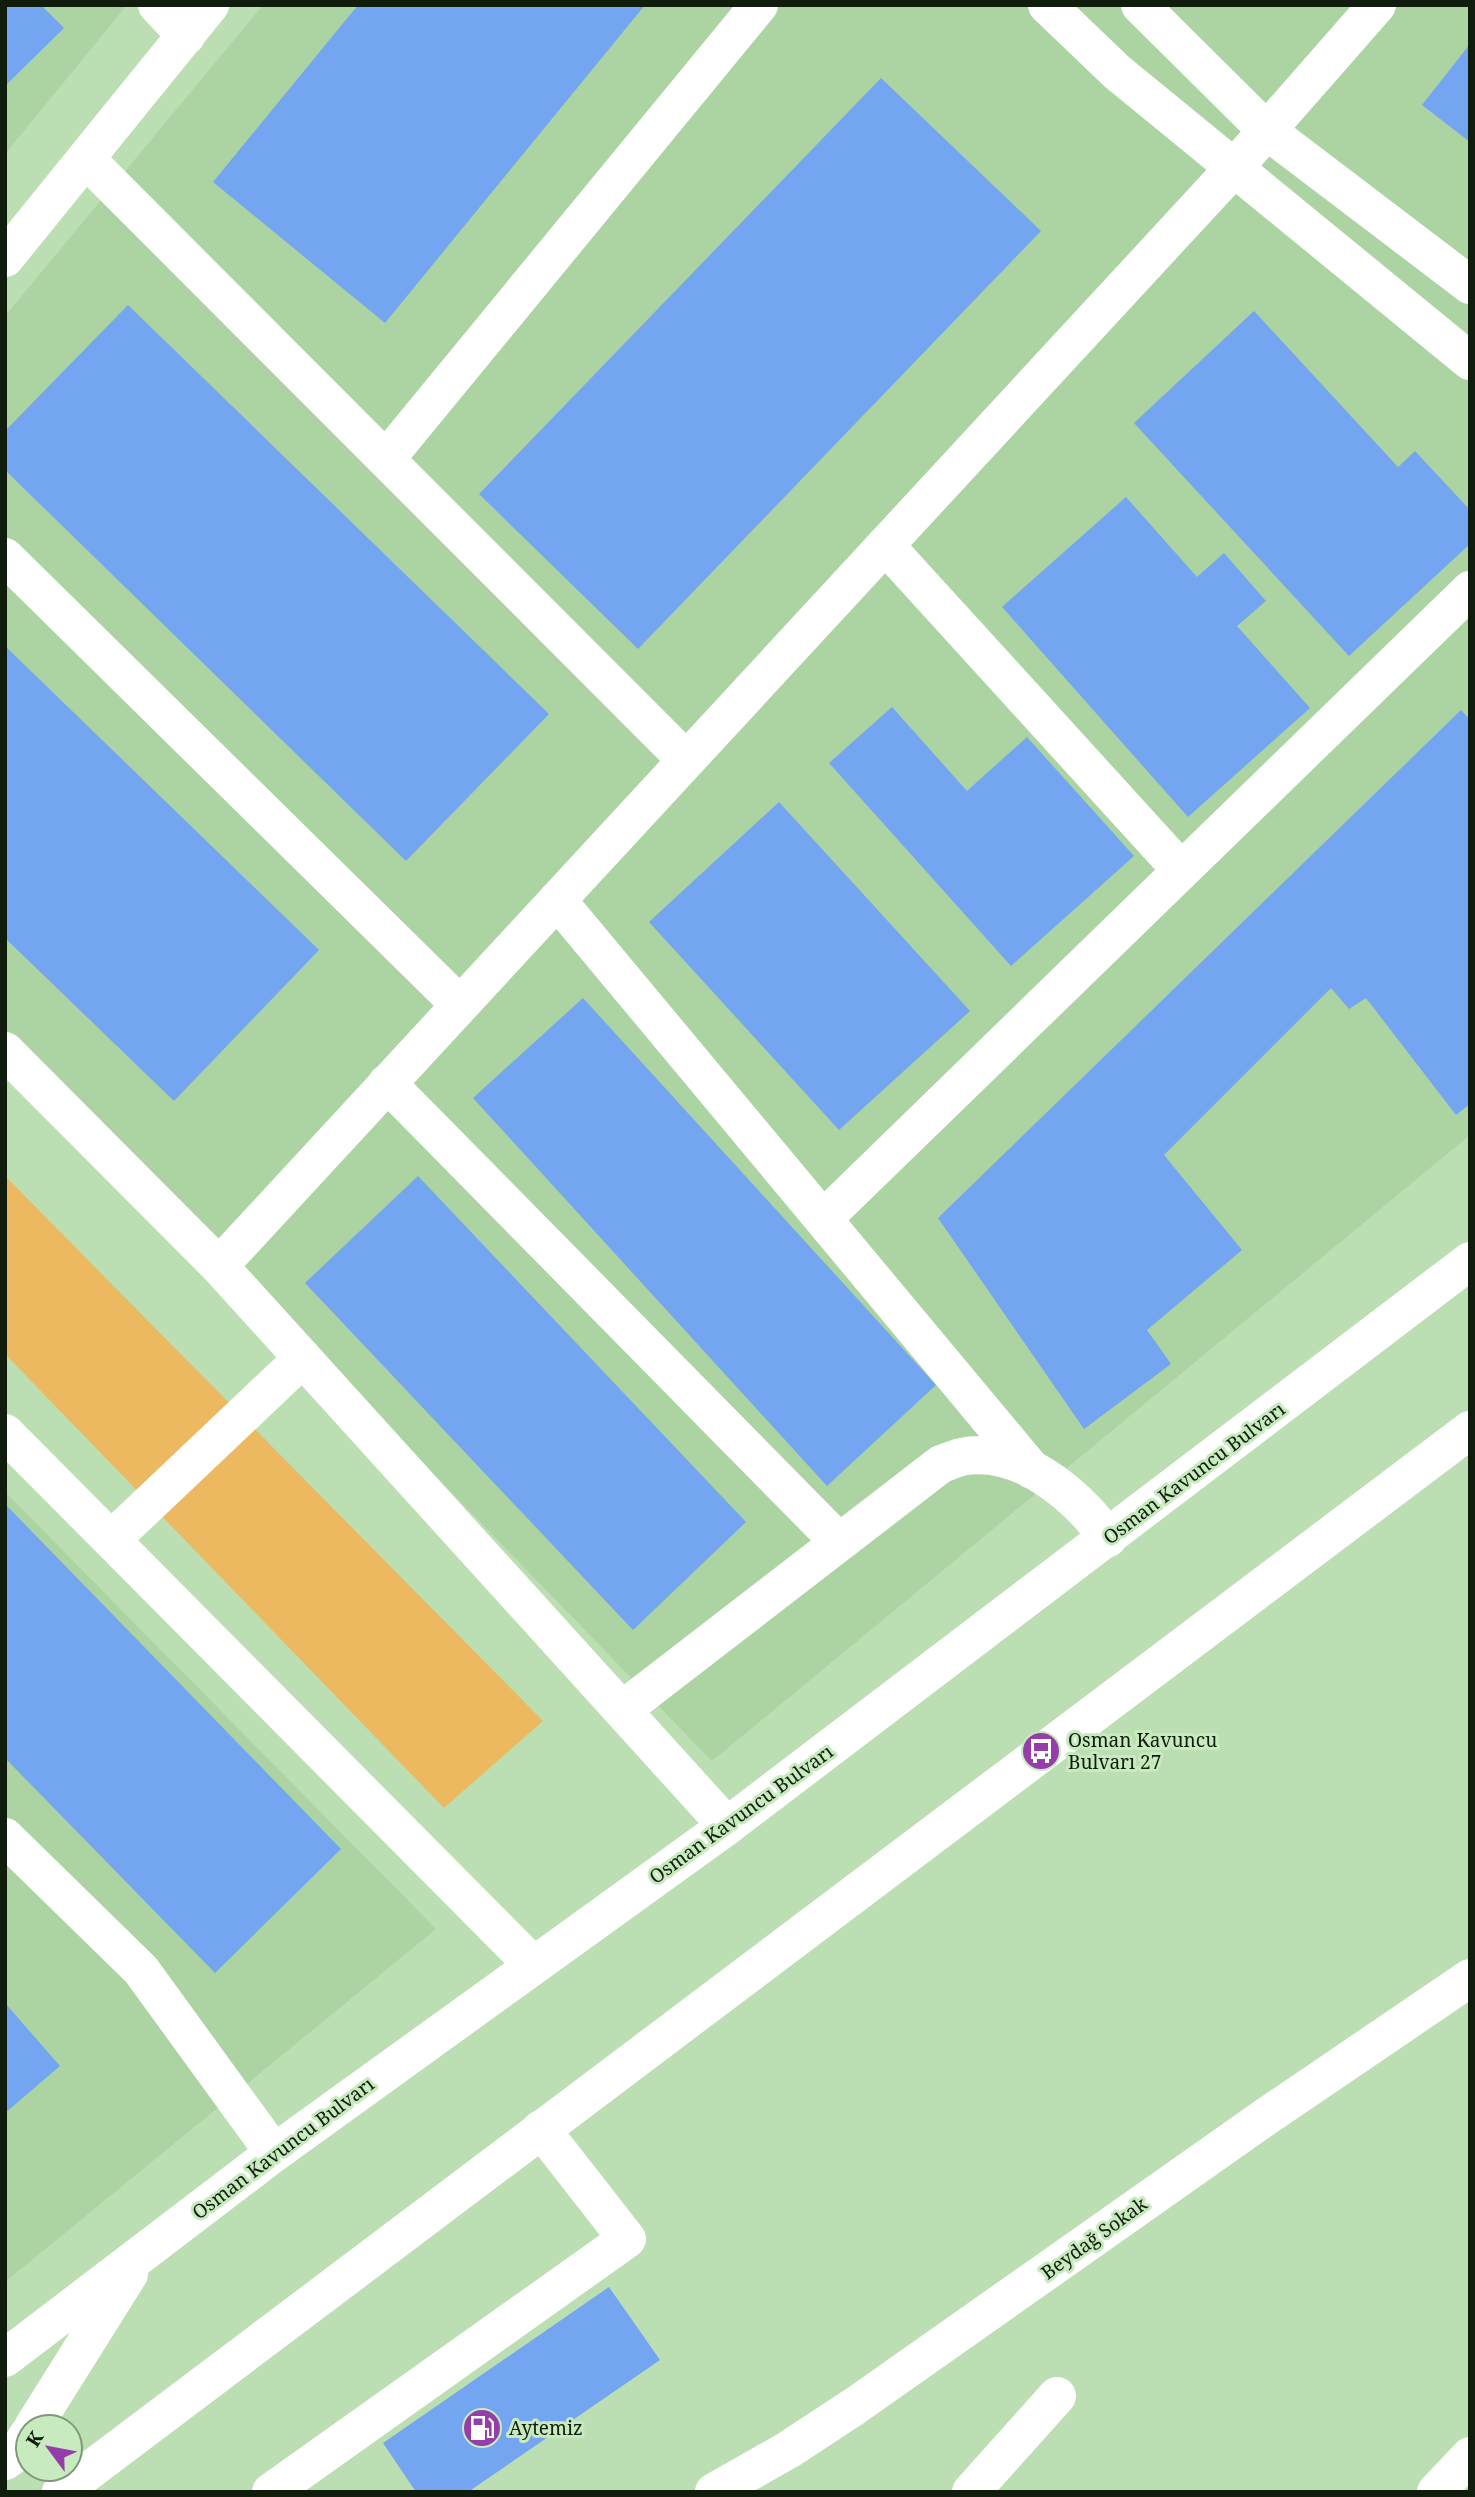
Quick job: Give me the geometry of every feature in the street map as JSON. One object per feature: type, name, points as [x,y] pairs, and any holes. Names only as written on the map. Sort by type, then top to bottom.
[{"type":"main road","points":[[157,5],[186,36]]},
{"type":"main road","points":[[7,251],[86,159],[210,5]]},
{"type":"main road","points":[[386,459],[759,5]]},
{"type":"main road","points":[[1047,5],[1117,72],[1470,361]]},
{"type":"main road","points":[[1140,5],[1266,130],[1470,285]]},
{"type":"main road","points":[[219,1266],[1234,168],[1377,5]]},
{"type":"main road","points":[[86,159],[686,760]]},
{"type":"main road","points":[[885,545],[1181,870]]},
{"type":"main road","points":[[5,557],[460,1005]]},
{"type":"main road","points":[[823,1219],[1470,590]]},
{"type":"main road","points":[[557,900],[1032,1470]]},
{"type":"main road","points":[[5,1051],[219,1266],[727,1826]]},
{"type":"main road","points":[[387,1083],[839,1542]]},
{"type":"main road","name":"Osman Kavuncu Bulvarı","points":[[5,2358],[274,2153],[727,1826],[1470,1261]]},
{"type":"main road","points":[[111,1540],[303,1358]]},
{"type":"main road","points":[[61,2492],[1470,1430]]},
{"type":"main road","points":[[5,1433],[533,1965]]},
{"type":"main road","points":[[622,1710],[940,1464],[962,1457],[984,1456],[1009,1461],[1032,1470],[1054,1482],[1074,1498],[1093,1517],[1108,1538]]},
{"type":"main road","points":[[5,1838],[141,1970],[274,2153]]},
{"type":"main road","name":"Beydağ Sokak","points":[[714,2492],[788,2450],[855,2406],[1264,2118],[1470,1978]]},
{"type":"main road","points":[[271,2492],[626,2239],[541,2129]]},
{"type":"main road","points":[[42,2413],[142,2254]]},
{"type":"main road","points":[[971,2492],[1057,2396]]},
{"type":"main road","points":[[1436,2492],[1470,2456]]},
{"type":"shaded area","points":[[5,5],[127,5],[5,154]]},
{"type":"shaded area","points":[[263,5],[1470,5],[1470,1135],[712,1761],[5,1032],[5,316]]},
{"type":"shaded area","points":[[5,1176],[543,1721],[444,1808],[5,1354]]},
{"type":"shaded area","points":[[5,1492],[436,1929],[5,2282]]},
{"type":"building","points":[[5,5],[41,5],[64,28],[5,86]]},
{"type":"building","points":[[358,5],[645,5],[385,323],[213,182]]},
{"type":"building","points":[[1470,44],[1470,142],[1422,105]]},
{"type":"building","points":[[881,78],[1041,231],[638,649],[479,494]]},
{"type":"building","points":[[128,305],[549,714],[406,861],[5,470],[5,431]]},
{"type":"building","points":[[1254,311],[1398,467],[1415,451],[1470,510],[1470,544],[1349,656],[1134,423]]},
{"type":"building","points":[[1126,497],[1197,577],[1224,553],[1266,601],[1237,626],[1310,708],[1188,817],[1002,607]]},
{"type":"building","points":[[5,646],[319,950],[174,1101],[5,938]]},
{"type":"building","points":[[892,707],[967,791],[1027,737],[1134,856],[1011,966],[829,763]]},
{"type":"building","points":[[1461,710],[1470,720],[1470,1104],[1456,1115],[1366,998],[1349,1009],[1331,988],[1164,1155],[1242,1250],[1147,1330],[1171,1364],[1084,1429],[938,1218]]},
{"type":"building","points":[[779,802],[970,1011],[839,1130],[649,922]]},
{"type":"building","points":[[583,998],[936,1385],[827,1486],[473,1098]]},
{"type":"building","points":[[418,1176],[746,1522],[633,1630],[305,1283]]},
{"type":"building","points":[[5,1504],[341,1849],[215,1973],[5,1758]]},
{"type":"building","points":[[5,2003],[60,2066],[5,2113]]},
{"type":"building","points":[[609,2287],[660,2360],[468,2492],[416,2492],[383,2443]]},
{"type":"place","name":"Osman Kavuncu Bulvarı 27","points":[[1041,1751]]},
{"type":"place","name":"Aytemiz","points":[[482,2428]]}]
